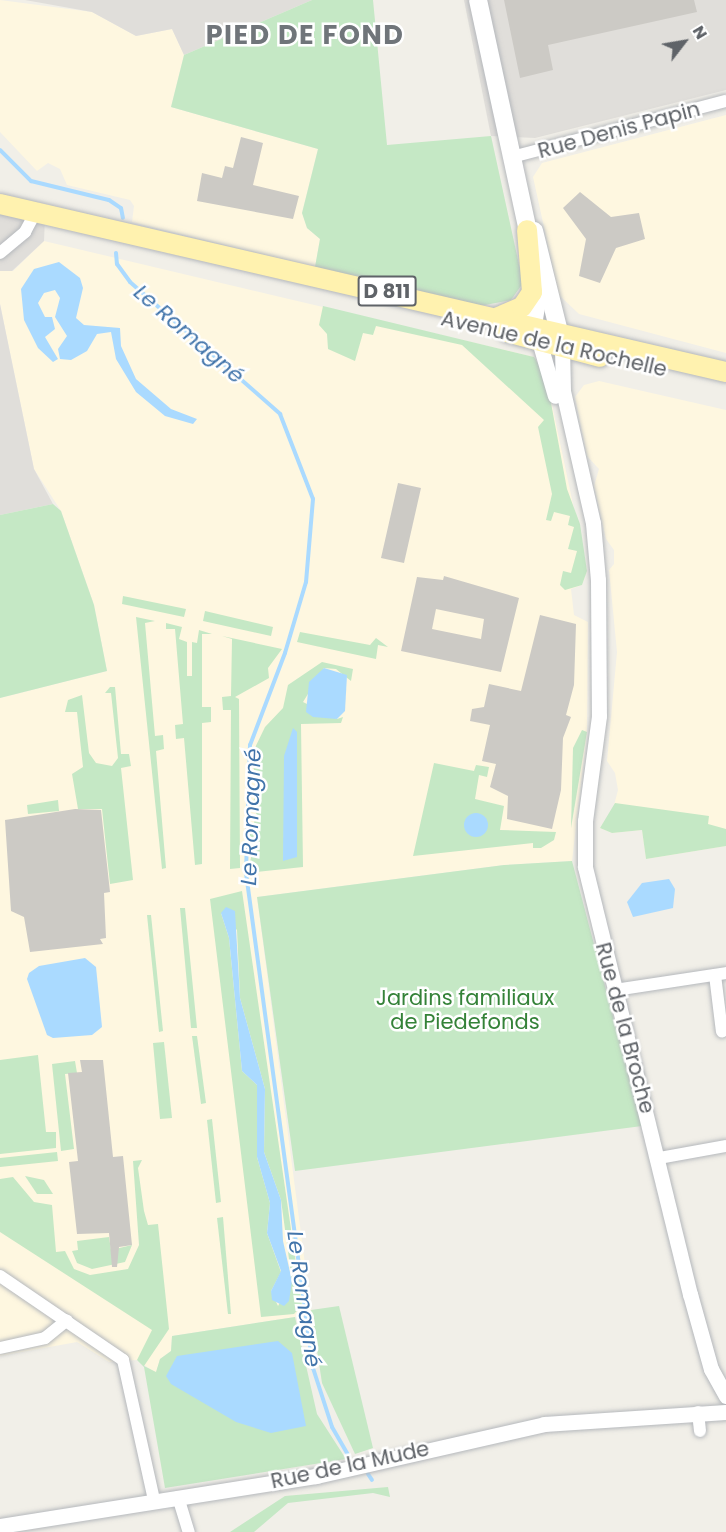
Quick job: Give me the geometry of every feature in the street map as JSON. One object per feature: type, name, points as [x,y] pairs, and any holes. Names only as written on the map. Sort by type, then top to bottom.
[{"type":"main road","points":[[478,0],[527,230],[540,279],[536,333]]},
{"type":"main road","points":[[518,184],[560,340]]},
{"type":"main road","name":"Avenue de la Rochelle","points":[[0,204],[34,215],[278,271],[371,286],[494,318],[536,333],[726,386]]},
{"type":"main road","name":"D 811","points":[[0,214],[34,215]]},
{"type":"main road","points":[[494,318],[522,307],[532,292],[527,230]]},
{"type":"main road","name":"Avenue de la Rochelle","points":[[278,271],[366,299],[536,333]]},
{"type":"main road","name":"Avenue de la Rochelle","points":[[560,340],[726,372]]},
{"type":"street","name":"Rue Denis Papin","points":[[512,158],[726,101]]},
{"type":"street","points":[[0,253],[25,232],[34,215]]},
{"type":"street","points":[[536,333],[597,559]]},
{"type":"street","points":[[560,340],[563,391],[597,559]]},
{"type":"street","name":"Rue de la Broche","points":[[597,559],[599,699],[584,857],[615,990],[659,1158],[690,1294],[708,1353],[725,1390]]},
{"type":"street","points":[[615,990],[720,974],[722,1032]]},
{"type":"street","points":[[659,1158],[726,1146]]},
{"type":"street","points":[[0,1276],[67,1320],[124,1363],[154,1500]]},
{"type":"street","points":[[0,1348],[45,1338],[67,1320]]},
{"type":"street","points":[[700,1431],[699,1412],[725,1390]]},
{"type":"street","name":"Rue de la Mude","points":[[0,1526],[366,1466],[543,1424],[623,1424],[699,1412],[726,1412]]},
{"type":"street","points":[[178,1497],[189,1532]]},
{"type":"shaded area","points":[[0,0],[92,12],[136,36],[172,29],[184,55],[171,107],[318,149],[302,213],[307,228],[320,239],[315,267],[132,222],[134,206],[130,200],[67,185],[60,169],[48,163],[37,171],[0,132]]},
{"type":"shaded area","points":[[25,0],[312,0],[184,55],[172,29],[136,36],[92,12]]},
{"type":"shaded area","points":[[464,0],[726,0],[726,90],[535,138],[491,136]]},
{"type":"shaded area","points":[[726,115],[726,353],[579,314],[559,295],[533,177],[542,163]]},
{"type":"shaded area","points":[[0,206],[45,217],[44,241],[12,271],[0,271]]},
{"type":"shaded area","points":[[44,241],[534,357],[546,376],[587,571],[582,585],[571,589],[574,615],[588,622],[587,732],[572,861],[504,865],[257,897],[311,1310],[295,1317],[172,1336],[171,1351],[160,1359],[156,1373],[137,1360],[109,1362],[77,1342],[0,1356],[0,698],[107,671],[94,605],[61,511],[34,469],[0,304],[0,271],[13,271]]},
{"type":"shaded area","points":[[0,304],[34,469],[53,504],[0,515]]},
{"type":"shaded area","points":[[599,381],[726,410],[726,846],[646,859],[642,830],[612,833],[600,828],[613,809],[618,790],[615,773],[607,761],[617,652],[609,570],[614,564],[614,550],[606,539],[594,486],[599,469],[587,456],[575,397],[584,385]]},
{"type":"green space","points":[[312,0],[373,0],[387,145],[491,136],[523,283],[511,300],[480,306],[315,267],[320,239],[307,228],[302,213],[318,149],[171,107],[184,55]]},
{"type":"green space","points":[[323,306],[534,357],[546,376],[567,489],[580,524],[587,571],[582,585],[565,590],[560,585],[563,571],[571,573],[577,551],[568,549],[574,527],[568,525],[570,516],[554,512],[551,521],[546,520],[552,494],[538,427],[544,420],[462,345],[376,326],[373,335],[363,333],[355,361],[328,349],[327,334],[319,325]]},
{"type":"green space","points":[[53,504],[61,511],[94,605],[107,671],[0,698],[0,515]]},
{"type":"green space","points":[[123,596],[186,609],[184,617],[122,604]]},
{"type":"green space","points":[[205,611],[273,627],[271,636],[203,621]]},
{"type":"green space","points":[[136,617],[155,621],[145,623],[155,736],[163,735],[164,749],[156,751],[166,868],[162,869]]},
{"type":"green space","points":[[166,623],[182,627],[179,639],[187,642],[187,676],[192,676],[192,642],[197,643],[199,630],[212,634],[202,634],[202,707],[211,707],[211,722],[202,723],[202,864],[195,865],[184,738],[176,739],[175,725],[183,724],[175,629],[166,629]]},
{"type":"green space","points":[[300,632],[370,645],[376,638],[388,647],[378,645],[376,659],[297,642]]},
{"type":"green space","points":[[222,636],[282,649],[268,668],[269,678],[235,697],[239,699],[240,868],[230,869],[231,710],[223,710],[222,697],[231,696],[232,639]]},
{"type":"green space","points":[[322,662],[353,669],[351,681],[336,669],[324,668],[303,702],[337,719],[343,717],[341,723],[301,724],[303,867],[248,873],[252,852],[248,837],[257,815],[252,805],[259,784],[250,758],[265,727],[283,708],[288,685]]},
{"type":"green space","points":[[110,687],[115,687],[121,754],[129,754],[131,766],[121,768],[133,880],[110,884],[102,809],[78,809],[72,774],[83,767],[77,712],[65,712],[68,700],[82,695],[89,753],[96,763],[112,766],[118,758],[111,693],[105,693]]},
{"type":"green space","points":[[582,730],[587,732],[571,828],[573,748]]},
{"type":"green space","points":[[434,763],[474,771],[476,765],[489,767],[487,777],[479,775],[475,799],[504,806],[500,830],[556,832],[554,840],[541,848],[533,848],[533,843],[413,856]]},
{"type":"green space","points":[[58,800],[59,811],[28,814],[27,805]]},
{"type":"green space","points":[[615,803],[709,816],[708,824],[726,829],[726,846],[646,859],[642,830],[612,833],[600,828]]},
{"type":"green space","name":"Jardins familiaux de Piedefonds","points":[[572,861],[642,1126],[295,1171],[257,897],[504,865]]},
{"type":"green space","points":[[242,891],[302,1305],[294,1314],[261,1317],[210,899]],"holes":[[[221,913],[237,930],[240,998],[265,1089],[264,1152],[281,1200],[292,1281],[278,1306],[271,1291],[281,1272],[267,1233],[270,1203],[257,1157],[257,1085],[242,1071],[229,938]]]},
{"type":"green space","points":[[180,908],[185,908],[197,1028],[191,1028]]},
{"type":"green space","points":[[147,915],[151,915],[163,1031],[159,1032]]},
{"type":"green space","points":[[192,1036],[197,1036],[206,1103],[201,1104]]},
{"type":"green space","points":[[164,1042],[172,1118],[160,1119],[153,1043]]},
{"type":"green space","points":[[38,1055],[46,1132],[56,1132],[56,1148],[0,1154],[0,1060]]},
{"type":"green space","points":[[75,1061],[77,1073],[65,1074],[74,1149],[61,1151],[52,1064]]},
{"type":"green space","points":[[212,1119],[221,1202],[216,1203],[207,1120]]},
{"type":"green space","points":[[57,1152],[58,1161],[0,1167],[0,1158]]},
{"type":"green space","points":[[142,1160],[138,1168],[144,1211],[148,1225],[158,1224],[169,1329],[144,1366],[156,1372],[160,1359],[171,1351],[172,1336],[295,1317],[317,1414],[346,1459],[165,1488],[144,1367],[137,1360],[152,1330],[0,1232],[0,1179],[13,1177],[34,1202],[52,1205],[56,1252],[65,1251],[74,1269],[90,1275],[128,1269],[139,1245],[133,1161]]},
{"type":"green space","points":[[25,1176],[44,1180],[53,1194],[37,1194]]},
{"type":"green space","points":[[223,1217],[231,1314],[228,1314],[217,1218]]},
{"type":"green space","points":[[109,1237],[111,1250],[132,1245],[125,1262],[92,1269],[77,1263],[72,1251],[78,1250],[77,1241]]},
{"type":"green space","points":[[339,1306],[373,1448],[355,1454],[322,1383],[311,1310]]},
{"type":"green space","points":[[388,1487],[390,1497],[373,1493],[288,1503],[254,1532],[230,1532],[285,1496]]},
{"type":"water","points":[[59,262],[80,278],[83,288],[76,318],[84,325],[120,328],[121,346],[136,379],[171,409],[197,419],[193,424],[165,416],[136,392],[116,359],[111,332],[97,334],[87,351],[71,360],[60,359],[58,349],[67,336],[55,317],[60,298],[55,290],[44,293],[38,303],[45,317],[52,317],[55,329],[45,337],[58,359],[53,362],[38,348],[24,320],[21,289],[34,269]]},
{"type":"water","points":[[324,668],[347,675],[345,711],[337,719],[313,717],[306,712],[309,682]]},
{"type":"water","points":[[293,728],[297,732],[297,857],[283,861],[284,756]]},
{"type":"water","points":[[476,813],[485,816],[488,825],[485,834],[476,837],[467,834],[464,825],[467,816]]},
{"type":"water","points":[[669,879],[675,889],[673,908],[633,917],[627,902],[642,883]]},
{"type":"water","points":[[226,907],[235,911],[240,998],[265,1089],[264,1152],[281,1200],[283,1241],[292,1281],[289,1301],[284,1306],[272,1300],[271,1291],[281,1271],[267,1233],[270,1203],[257,1157],[257,1085],[242,1071],[229,938],[221,913]]},
{"type":"water","points":[[85,958],[96,967],[102,1027],[92,1035],[53,1038],[47,1035],[27,979],[29,973],[39,966]]},
{"type":"water","points":[[278,1341],[292,1353],[306,1426],[271,1433],[236,1422],[171,1384],[166,1376],[177,1356]]},
{"type":"building","points":[[504,0],[694,0],[697,12],[548,45],[553,70],[520,78]]},
{"type":"building","points":[[241,137],[263,143],[253,185],[299,196],[293,219],[197,201],[202,173],[222,178],[225,166],[233,168]]},
{"type":"building","points":[[580,192],[611,217],[639,213],[645,239],[616,248],[600,283],[579,276],[586,239],[563,208]]},
{"type":"building","points":[[398,483],[421,488],[404,563],[381,558]]},
{"type":"building","points":[[444,576],[519,598],[501,672],[401,651],[417,577],[443,580]],"holes":[[[436,609],[484,619],[481,639],[432,629]]]},
{"type":"building","points":[[540,615],[576,624],[574,685],[566,715],[571,717],[563,738],[561,790],[552,829],[507,819],[508,796],[490,787],[496,764],[482,761],[490,725],[470,721],[472,709],[484,707],[489,684],[521,691]]},
{"type":"building","points":[[75,809],[101,810],[110,892],[104,893],[106,938],[100,939],[103,944],[30,952],[24,917],[11,911],[5,820]]},
{"type":"building","points":[[80,1060],[103,1060],[113,1157],[123,1156],[132,1245],[119,1247],[117,1267],[112,1267],[109,1233],[77,1234],[69,1162],[78,1161],[68,1073],[82,1072]]},
{"type":"waterway","name":"Le Romagné","points":[[0,150],[31,181],[109,200],[121,208],[123,218]]},
{"type":"waterway","name":"Le Romagné","points":[[116,253],[117,264],[130,282],[280,414],[313,499],[306,582],[285,653],[250,745],[246,873],[313,1368],[332,1427],[349,1456]]},
{"type":"waterway","name":"Le Romagné","points":[[368,1474],[372,1480]]},
{"type":"district","name":"PIED DE FOND","points":[[305,35]]}]
